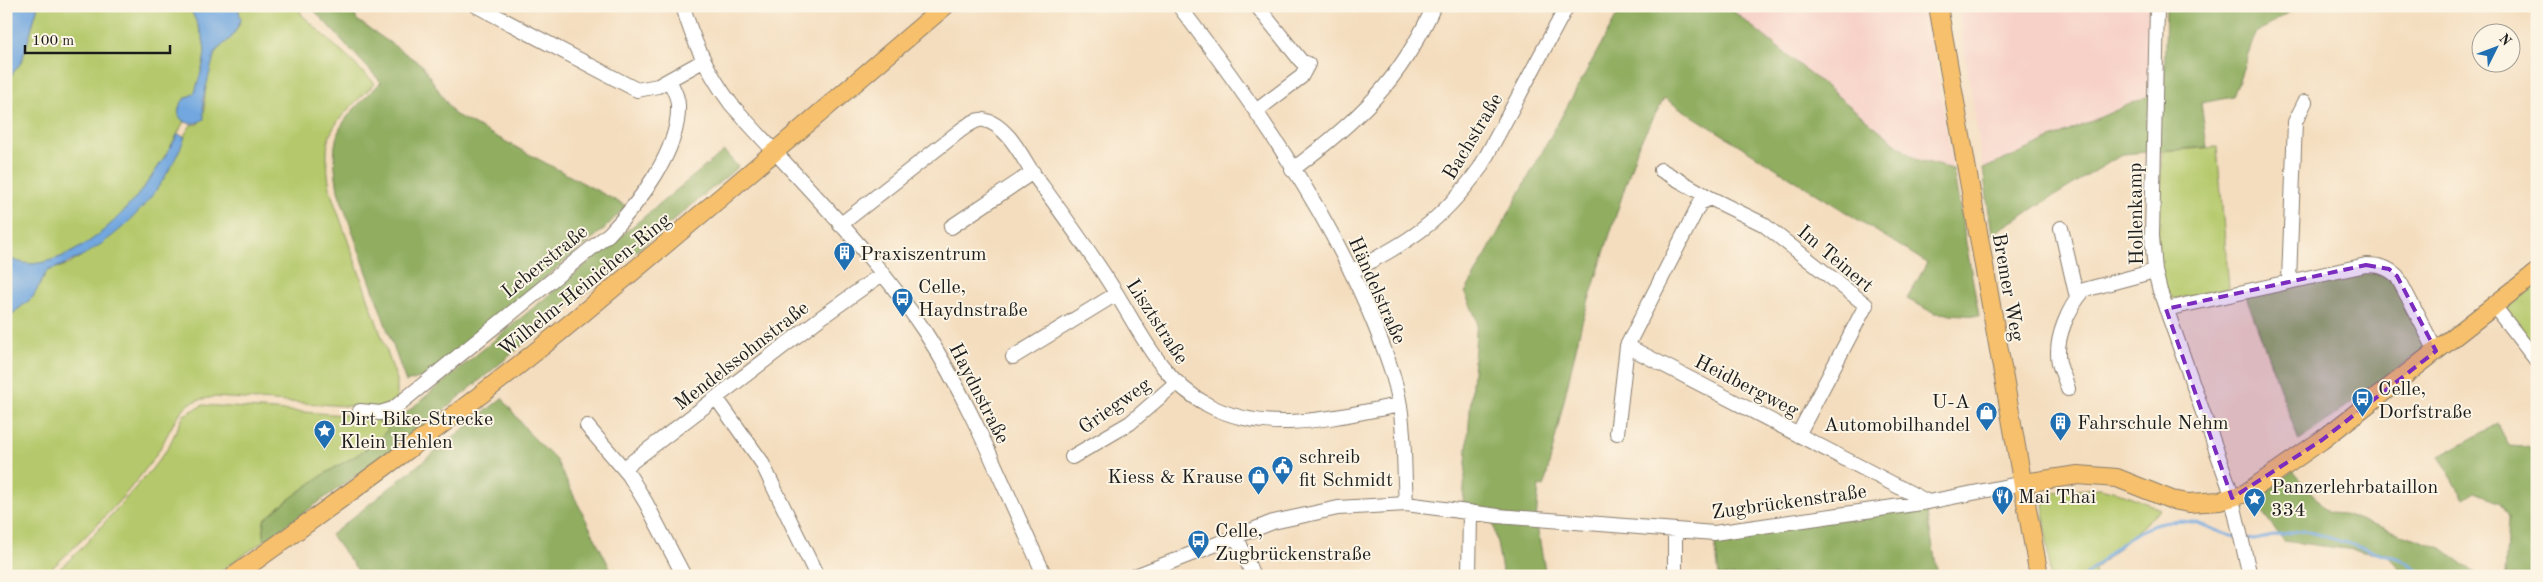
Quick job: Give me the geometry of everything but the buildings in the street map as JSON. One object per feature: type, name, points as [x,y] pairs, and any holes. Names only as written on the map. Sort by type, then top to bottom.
[{"type":"main road","name":"Wilhelm-Heinichen-Ring","points":[[234,576],[404,453],[537,350],[776,153],[945,6]]},
{"type":"main road","name":"Bremer Weg","points":[[1938,6],[2039,576]]},
{"type":"main road","points":[[2022,484],[2058,477],[2097,476],[2117,478],[2172,500],[2188,503],[2204,503],[2232,498],[2259,485],[2293,462],[2537,272]]},
{"type":"street","points":[[477,6],[624,85],[637,90],[658,86],[703,61]]},
{"type":"street","name":"Haydnstraße","points":[[683,6],[690,30],[703,61],[732,104],[840,224],[882,274],[925,333],[958,390],[1045,576]]},
{"type":"street","name":"Händelstraße","points":[[1179,6],[1256,111],[1351,272],[1384,348],[1400,405],[1406,504]]},
{"type":"street","points":[[1256,111],[1301,77],[1308,64],[1301,61],[1257,6]]},
{"type":"street","points":[[1292,170],[1351,124],[1372,103],[1411,53],[1434,6]]},
{"type":"street","name":"Bachstraße","points":[[1351,272],[1405,243],[1427,228],[1464,190],[1480,168],[1567,6]]},
{"type":"street","name":"Hollenkamp","points":[[2157,6],[2152,236],[2155,271],[2166,310],[2232,498],[2250,576]]},
{"type":"street","name":"Leberstraße","points":[[360,411],[380,413],[393,409],[610,234],[634,209],[675,133],[678,103],[670,80]]},
{"type":"street","points":[[2290,280],[2295,122],[2305,102]]},
{"type":"street","name":"Lisztstraße","points":[[840,224],[961,130],[973,122],[983,120],[994,124],[1009,138],[1116,294],[1149,349],[1176,384],[1208,405],[1240,418],[1264,422],[1290,423],[1400,405]]},
{"type":"street","name":"Im Teinert","points":[[1661,170],[1710,198],[1763,224],[1866,305],[1798,435]]},
{"type":"street","points":[[950,228],[1033,172]]},
{"type":"street","points":[[1617,433],[1627,346],[1700,203],[1710,198]]},
{"type":"street","points":[[2061,228],[2077,298]]},
{"type":"street","points":[[2166,310],[2290,280],[2366,265],[2389,269],[2397,276],[2436,351]]},
{"type":"street","points":[[2068,389],[2059,363],[2059,345],[2077,298],[2084,290],[2155,271]]},
{"type":"street","name":"Mendelssohnstraße","points":[[624,468],[882,274]]},
{"type":"street","points":[[1012,357],[1116,294]]},
{"type":"street","points":[[2494,306],[2537,361]]},
{"type":"street","name":"Heidbergweg","points":[[1627,346],[1928,502]]},
{"type":"street","name":"Griegweg","points":[[1072,457],[1130,423],[1176,384]]},
{"type":"street","points":[[716,398],[761,461],[817,576]]},
{"type":"street","points":[[587,426],[624,468],[646,503],[684,576]]},
{"type":"street","name":"Zugbrückenstraße","points":[[1135,576],[1273,522],[1310,512],[1338,508],[1406,504],[1470,512],[1714,533],[1928,502],[2022,484]]},
{"type":"street","points":[[1469,576],[1470,512]]},
{"type":"street","points":[[1676,531],[1676,576]]},
{"type":"street","points":[[1236,535],[1253,576]]},
{"type":"highlighted area","points":[[2366,265],[2389,269],[2397,276],[2436,351],[2322,440],[2232,498],[2166,309]]},
{"type":"shaded area","points":[[1727,6],[1926,6],[1953,169],[1915,159]]},
{"type":"shaded area","points":[[1958,6],[2153,6],[2150,94],[1983,169]]},
{"type":"green space","points":[[38,6],[189,6],[203,40],[205,57],[195,93],[184,99],[179,114],[184,121],[158,167],[142,190],[103,231],[81,247],[57,258],[29,264],[6,258],[6,82],[22,61]]},
{"type":"green space","points":[[238,6],[298,6],[302,15],[375,83],[338,121],[328,141],[327,164],[331,193],[397,380],[397,399],[382,407],[214,397],[192,403],[181,412],[155,456],[139,478],[72,550],[43,576],[6,576],[6,319],[33,297],[47,271],[70,264],[124,225],[191,125],[198,124],[205,109],[206,89],[213,57],[237,29],[239,23]]},
{"type":"green space","points":[[310,6],[351,6],[357,20],[422,65],[454,114],[626,206],[604,229],[426,376],[406,382],[338,191],[335,165],[334,152],[338,132],[354,109],[381,82]]},
{"type":"green space","points":[[1622,6],[1727,6],[1915,159],[1953,169],[1979,316],[1935,313],[1907,299],[1927,263],[1664,98],[1638,146],[1582,322],[1544,487],[1539,486],[1536,520],[1546,576],[1503,576],[1492,516],[1462,514],[1477,320],[1465,293]]},
{"type":"green space","points":[[2166,6],[2299,6],[2255,34],[2233,97],[2201,103],[2207,147],[2123,154],[1992,234],[1983,169],[2164,89]]},
{"type":"green space","points":[[2217,147],[2229,288],[2175,299],[2166,290],[2160,275],[2158,254],[2157,231],[2162,151]]},
{"type":"green space","points":[[724,151],[738,167],[416,433],[264,541],[264,520],[286,501],[326,473],[359,454],[382,436],[388,429],[374,417],[402,416]]},
{"type":"green space","points":[[2368,271],[2385,273],[2399,287],[2427,347],[2299,441],[2246,296]]},
{"type":"green space","points":[[2537,280],[2537,355],[2500,309]]},
{"type":"green space","points":[[502,398],[529,433],[556,460],[614,576],[362,576],[331,535]]},
{"type":"green space","points":[[203,405],[374,417],[388,429],[375,443],[318,478],[271,514],[264,520],[264,541],[213,576],[52,576],[81,549],[152,469],[168,448],[184,415]]},
{"type":"green space","points":[[2498,424],[2509,446],[2537,448],[2537,576],[2505,576],[2508,517],[2500,502],[2475,492],[2464,499],[2439,456]]},
{"type":"green space","points":[[2293,471],[2329,513],[2343,514],[2442,548],[2479,576],[2406,576],[2386,554],[2284,541],[2254,501]]},
{"type":"green space","points":[[2100,488],[2124,494],[2161,509],[2094,570],[2097,576],[2050,576],[2043,501],[2047,495],[2054,492]]},
{"type":"green space","points":[[1926,508],[1938,576],[1719,576],[1714,533]]},
{"type":"water","points":[[6,6],[38,6],[22,61],[6,82]]},
{"type":"water","points":[[189,6],[238,6],[241,20],[232,37],[215,52],[203,99],[204,119],[194,123],[185,122],[179,116],[182,101],[195,92],[205,56],[203,40]]},
{"type":"water","points":[[178,134],[185,137],[175,160],[162,182],[131,220],[92,250],[70,262],[47,271],[33,297],[6,319],[6,258],[32,264],[56,259],[78,248],[99,234],[137,196],[153,175]]},
{"type":"waterway","points":[[2085,576],[2132,536],[2159,524],[2174,521],[2192,522],[2236,537]]},
{"type":"waterway","points":[[2245,539],[2254,540],[2303,530],[2400,559],[2426,576]]},
{"type":"place","name":"Praxiszentrum","points":[[844,272]]},
{"type":"place","name":"Celle, Haydnstraße","points":[[902,317]]},
{"type":"place","name":"Celle, Dorfstraße","points":[[2362,418]]},
{"type":"place","name":"U-A Automobilhandel","points":[[1986,431]]},
{"type":"place","name":"Fahrschule Nehm","points":[[2061,441]]},
{"type":"place","name":"Dirt Bike-Strecke Klein Hehlen","points":[[324,449]]},
{"type":"place","name":"schreib fit Schmidt","points":[[1283,486]]},
{"type":"place","name":"Kiess & Krause","points":[[1259,495]]},
{"type":"place","name":"Mai Thai","points":[[2002,515]]},
{"type":"place","name":"Panzerlehrbataillon 334","points":[[2255,517]]},
{"type":"place","name":"Celle, Zugbrückenstraße","points":[[1199,560]]}]
